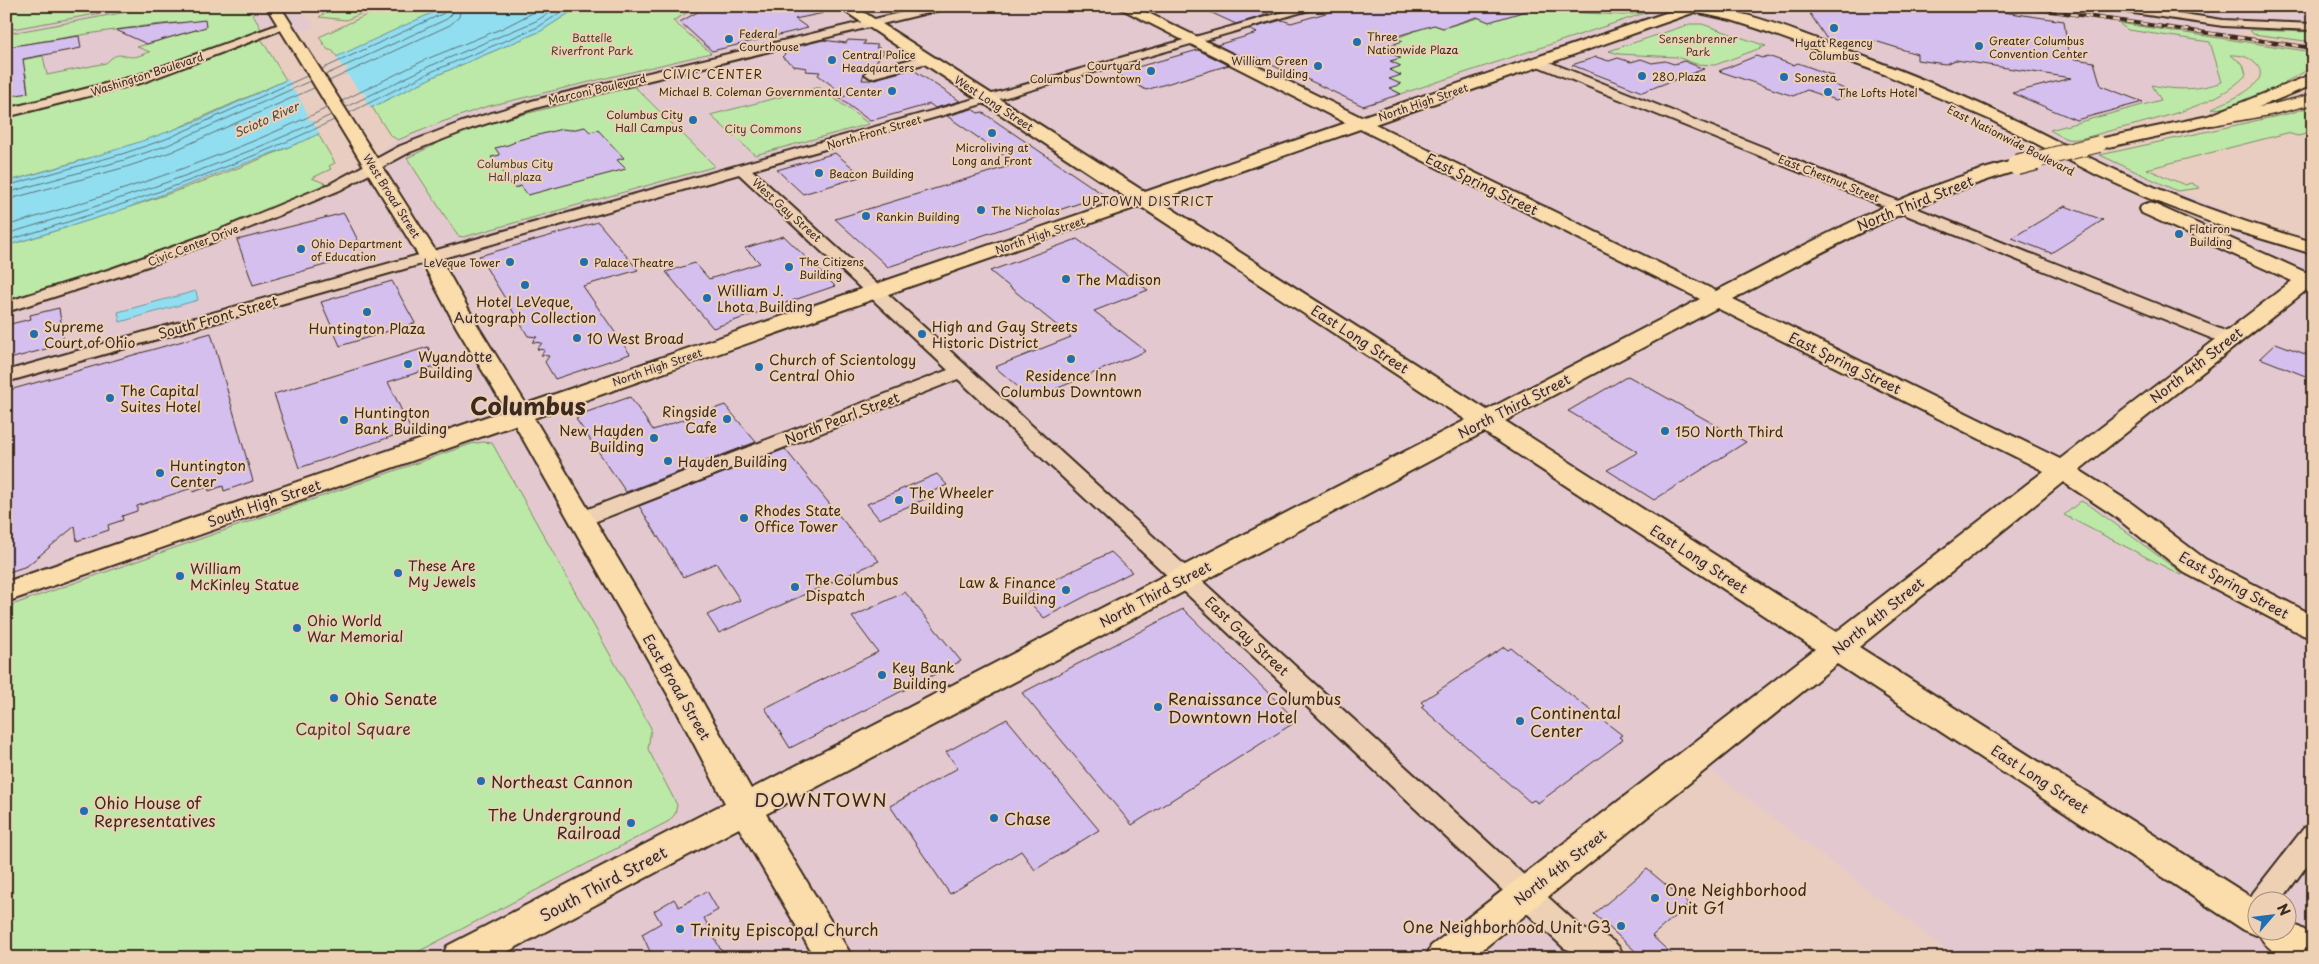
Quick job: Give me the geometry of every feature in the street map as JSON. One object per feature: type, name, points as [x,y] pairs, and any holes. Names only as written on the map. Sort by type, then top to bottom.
[{"type":"highway","points":[[2213,120],[2270,110],[2313,99]]},
{"type":"main road","name":"West Broad Street","points":[[273,6],[430,258],[468,328],[521,415]]},
{"type":"main road","name":"West Long Street","points":[[844,6],[1143,199]]},
{"type":"main road","name":"East Spring Street","points":[[1123,6],[2062,470],[2122,509],[2195,566],[2313,628]]},
{"type":"main road","name":"North High Street","points":[[521,415],[1700,8]]},
{"type":"main road","name":"East Nationwide Boulevard","points":[[1700,8],[1718,20],[1849,66],[1936,102],[2098,183],[2310,279]]},
{"type":"main road","name":"East Nationwide Boulevard","points":[[1700,8],[1770,28],[1907,78],[1997,117],[2138,186],[2222,220],[2313,248]]},
{"type":"main road","name":"North Third Street","points":[[745,808],[1859,225],[1900,206],[1994,171],[2099,144],[2213,120],[2313,79]]},
{"type":"main road","points":[[2098,183],[2116,182],[2138,186]]},
{"type":"main road","name":"East Long Street","points":[[1143,199],[1838,649],[2246,907]]},
{"type":"main road","name":"North 4th Street","points":[[1444,958],[1838,649],[2062,470],[2310,279]]},
{"type":"main road","name":"East Broad Street","points":[[521,415],[745,808],[835,958]]},
{"type":"main road","name":"South High Street","points":[[6,592],[521,415]]},
{"type":"main road","name":"South Third Street","points":[[460,958],[745,808]]},
{"type":"main road","name":"East Long Street","points":[[2296,942],[2313,955]]},
{"type":"street","name":"Marconi Boulevard","points":[[369,160],[405,149],[456,128],[535,104],[944,6]]},
{"type":"street","points":[[1285,6],[1298,12]]},
{"type":"street","name":"North Front Street","points":[[430,258],[1318,6]]},
{"type":"street","points":[[2106,6],[2230,24],[2313,27]]},
{"type":"street","name":"Washington Boulevard","points":[[6,113],[140,78],[289,31]]},
{"type":"street","points":[[871,74],[927,59]]},
{"type":"street","name":"East Chestnut Street","points":[[1539,62],[2230,339]]},
{"type":"street","name":"Civic Center Drive","points":[[6,308],[118,272],[208,240],[335,187],[369,160]]},
{"type":"street","name":"West Gay Street","points":[[742,169],[877,291]]},
{"type":"street","name":"South Front Street","points":[[6,377],[430,258]]},
{"type":"street","name":"East Gay Street","points":[[877,291],[1526,894],[1577,948],[1600,947],[1611,958]]},
{"type":"street","name":"North Pearl Street","points":[[582,519],[962,371]]},
{"type":"street","points":[[2277,892],[2313,836]]},
{"type":"shaded area","points":[[138,6],[300,6],[315,27],[254,41],[216,57],[113,91],[6,117],[6,29]]},
{"type":"shaded area","points":[[698,6],[2313,6],[2313,32],[2250,30],[2210,42],[2222,82],[2206,87],[2169,90],[2153,85],[2162,100],[2051,130],[2155,181],[2248,221],[2313,241],[2313,958],[1957,958],[1696,759],[1526,894],[1574,939],[1580,958],[6,958],[6,304],[329,185],[398,140],[460,115],[519,99],[710,54],[673,20]]},
{"type":"green space","points":[[6,6],[140,6],[7,30]]},
{"type":"green space","points":[[159,6],[248,6],[261,29],[231,43],[168,66],[103,85],[6,109],[6,97],[28,92],[26,74],[16,61],[43,56],[47,75],[106,63],[116,56],[139,56],[150,52],[137,47],[196,30],[206,25],[174,23],[14,46],[6,46],[6,34]]},
{"type":"green space","points":[[357,6],[379,6],[346,20],[319,17],[325,13]]},
{"type":"green space","points":[[386,6],[447,6],[337,57],[332,50],[328,50],[319,37]]},
{"type":"green space","name":"Battelle Riverfront Park","points":[[580,6],[698,6],[673,21],[711,53],[485,107],[398,140],[390,135],[372,107],[435,76],[541,31]]},
{"type":"green space","points":[[1530,10],[1623,15],[1648,12],[1401,94],[1389,88],[1397,38],[1432,24],[1443,28],[1478,18]]},
{"type":"green space","points":[[2118,23],[2313,52],[2313,67],[2247,100],[2232,106],[2212,108],[2237,97],[2254,85],[2259,78],[2260,71],[2253,61],[2244,56],[2230,55],[2243,64],[2246,75],[2217,96],[2180,112],[2081,138],[2067,139],[2050,130],[2161,100],[2152,85],[2187,89],[2205,87],[2222,82],[2210,42],[2128,30]]},
{"type":"green space","name":"Sensenbrenner Park","points":[[1690,24],[1702,24],[1766,46],[1715,65],[1696,64],[1677,57],[1619,54],[1609,51]]},
{"type":"green space","points":[[2250,30],[2313,32],[2313,42],[2253,34]]},
{"type":"green space","points":[[262,40],[286,80],[164,134],[121,149],[6,182],[6,117],[147,81]]},
{"type":"green space","name":"Columbus City Hall plaza","points":[[635,87],[714,165],[713,167],[464,237],[458,236],[407,158],[455,135],[501,120]]},
{"type":"green space","name":"City Commons","points":[[819,87],[869,124],[755,155],[710,115]]},
{"type":"green space","points":[[2313,106],[2313,132],[2298,136],[2287,133],[2147,169],[2185,185],[2191,183],[2200,188],[2177,191],[2100,155],[2291,113]]},
{"type":"green space","points":[[318,134],[335,163],[329,166],[331,169],[312,178],[329,185],[209,235],[6,304],[6,246],[203,181]]},
{"type":"green space","name":"Capitol Square","points":[[492,443],[651,728],[648,749],[677,805],[675,814],[669,821],[406,958],[6,958],[6,607],[471,444]]},
{"type":"green space","points":[[2081,501],[2092,507],[2183,574],[2181,575],[2064,515]]},
{"type":"water","name":"Scioto River","points":[[447,6],[580,6],[541,31],[435,76],[304,141],[116,212],[6,246],[6,182],[104,154],[199,120]]},
{"type":"water","points":[[196,291],[198,300],[120,322],[118,312]]},
{"type":"pier","points":[[335,55],[342,66],[349,67],[345,71],[360,92],[367,94],[364,98],[372,110],[321,136],[312,120],[305,118],[308,114],[295,91],[288,90],[292,86],[286,77]]},
{"type":"building","name":"Federal Courthouse","points":[[708,6],[823,6],[824,13],[795,19],[808,28],[712,51],[680,22]]},
{"type":"building","points":[[1197,6],[1251,6],[1269,14],[1236,24]]},
{"type":"building","points":[[1350,6],[1529,6],[1529,10],[1489,22],[1477,17],[1443,28],[1434,25],[1394,37],[1403,41],[1391,45],[1401,49],[1390,53],[1401,58],[1390,61],[1401,66],[1389,70],[1401,75],[1389,79],[1401,84],[1389,88],[1401,94],[1363,106],[1256,57],[1248,60],[1217,45],[1257,33],[1249,29],[1282,20],[1291,23]]},
{"type":"building","name":"Greater Columbus Convention Center","points":[[1805,6],[2005,6],[2003,12],[2064,21],[2069,58],[2094,62],[2101,86],[2143,102],[2076,120],[2012,93],[2071,78],[1956,60],[1945,64],[1917,60],[1917,54],[1875,41],[1856,47],[1826,38]]},
{"type":"building","points":[[205,20],[206,27],[147,44],[116,30]]},
{"type":"building","points":[[79,36],[81,48],[23,59],[28,93],[6,97],[6,47]]},
{"type":"building","points":[[823,40],[846,43],[848,40],[866,41],[863,44],[878,45],[876,48],[880,48],[878,50],[885,51],[871,68],[865,70],[862,80],[871,80],[912,69],[960,101],[935,108],[930,104],[870,121],[839,98],[846,96],[818,75],[820,72],[805,71],[807,68],[794,66],[782,57],[791,48]]},
{"type":"building","name":"Courtyard Columbus Downtown","points":[[1198,50],[1229,65],[1146,90],[1116,73]]},
{"type":"building","name":"Sonesta","points":[[1756,56],[1762,58],[1768,56],[1793,65],[1798,63],[1834,76],[1824,80],[1853,93],[1836,100],[1807,90],[1793,96],[1719,71]]},
{"type":"building","name":"280 Plaza","points":[[1596,57],[1609,61],[1618,58],[1631,62],[1641,59],[1652,63],[1665,61],[1674,64],[1684,61],[1704,69],[1642,92],[1572,65]]},
{"type":"building","name":"The Nicholas","points":[[972,109],[978,113],[982,112],[1104,195],[888,267],[835,219],[1016,164],[947,116]]},
{"type":"building","points":[[585,127],[590,132],[598,130],[624,158],[617,160],[626,169],[528,195],[521,186],[514,188],[491,157],[500,155],[495,148],[508,145],[514,141],[562,129],[571,130]]},
{"type":"building","name":"Beacon Building","points":[[835,153],[863,176],[803,194],[777,170]]},
{"type":"building","points":[[2065,206],[2103,220],[2051,253],[2012,238]]},
{"type":"building","name":"Ohio Department of Education","points":[[344,213],[365,254],[253,285],[237,240]]},
{"type":"building","points":[[598,222],[638,270],[583,286],[630,354],[555,379],[545,362],[549,356],[541,355],[545,350],[537,349],[542,343],[532,342],[537,337],[528,336],[479,256]]},
{"type":"building","points":[[784,236],[835,286],[713,328],[666,272],[695,263],[709,279],[760,263],[745,248]]},
{"type":"building","points":[[1077,239],[1148,290],[1094,311],[1146,351],[1032,399],[995,367],[1071,337],[990,271]]},
{"type":"building","name":"Huntington Plaza","points":[[392,281],[415,323],[340,346],[321,302]]},
{"type":"building","name":"Supreme Court of Ohio","points":[[59,308],[64,344],[6,360],[6,325],[31,319],[30,315]]},
{"type":"building","points":[[211,333],[253,481],[224,491],[223,486],[209,491],[208,487],[193,492],[192,488],[137,506],[137,511],[122,516],[123,520],[108,525],[109,530],[77,541],[75,526],[27,566],[6,573],[6,391]]},
{"type":"building","points":[[2276,343],[2313,357],[2313,379],[2260,358]]},
{"type":"building","name":"Huntington Bank Building","points":[[428,347],[438,366],[388,382],[411,430],[299,468],[274,394]]},
{"type":"building","name":"150 North Third","points":[[1628,376],[1746,442],[1654,500],[1607,470],[1638,452],[1568,411]]},
{"type":"building","points":[[630,397],[653,430],[725,405],[756,442],[626,492],[576,419],[587,412]]},
{"type":"building","name":"Rhodes State Office Tower","points":[[785,449],[863,545],[879,561],[719,633],[707,615],[740,600],[716,563],[683,577],[639,506]]},
{"type":"building","name":"The Wheeler Building","points":[[937,474],[947,485],[929,493],[932,496],[879,519],[867,504]]},
{"type":"building","name":"Law & Finance Building","points":[[1111,552],[1132,572],[1044,618],[1023,595]]},
{"type":"building","name":"Key Bank Building","points":[[905,592],[961,661],[790,748],[765,708],[878,652],[852,617]]},
{"type":"building","name":"Renaissance Columbus Downtown Hotel","points":[[1183,609],[1297,721],[1132,825],[1022,693]]},
{"type":"building","name":"Continental Center","points":[[1504,647],[1508,650],[1511,648],[1622,735],[1619,737],[1623,740],[1538,803],[1534,800],[1530,802],[1421,707],[1424,705],[1421,702]]},
{"type":"building","name":"Chase","points":[[1007,719],[1099,830],[1035,870],[1021,851],[950,894],[890,806],[958,768],[946,752]]},
{"type":"building","points":[[1647,869],[1689,904],[1652,936],[1676,958],[1643,958],[1594,914]]},
{"type":"building","name":"Trinity Episcopal Church","points":[[707,891],[718,910],[704,918],[725,958],[653,958],[642,934],[661,923],[654,911],[674,899],[679,907]]},
{"type":"railway","points":[[2015,6],[2313,48]]},
{"type":"place","name":"Hyatt Regency Columbus","points":[[1834,28]]},
{"type":"place","name":"Federal Courthouse","points":[[729,39]]},
{"type":"place","name":"Three Nationwide Plaza","points":[[1357,42]]},
{"type":"place","name":"Greater Columbus Convention Center","points":[[1979,46]]},
{"type":"place","name":"Central Police Headquarters","points":[[832,60]]},
{"type":"place","name":"William Green Building","points":[[1318,66]]},
{"type":"place","name":"Courtyard Columbus Downtown","points":[[1151,71]]},
{"type":"place","name":"280 Plaza","points":[[1642,76]]},
{"type":"place","name":"Sonesta","points":[[1784,77]]},
{"type":"place","name":"Michael B. Coleman Governmental Center","points":[[892,91]]},
{"type":"place","name":"The Lofts Hotel","points":[[1828,92]]},
{"type":"place","name":"Columbus City Hall Campus","points":[[693,120]]},
{"type":"place","name":"Microliving at Long and Front","points":[[992,133]]},
{"type":"place","name":"Beacon Building","points":[[819,173]]},
{"type":"place","name":"The Nicholas","points":[[981,210]]},
{"type":"place","name":"Rankin Building","points":[[866,216]]},
{"type":"place","name":"Flatiron Building","points":[[2179,234]]},
{"type":"place","name":"Ohio Department of Education","points":[[301,249]]},
{"type":"place","name":"LeVeque Tower","points":[[510,262]]},
{"type":"place","name":"Palace Theatre","points":[[584,262]]},
{"type":"place","name":"The Citizens Building","points":[[789,267]]},
{"type":"place","name":"The Madison","points":[[1066,279]]},
{"type":"place","name":"Hotel LeVeque, Autograph Collection","points":[[525,285]]},
{"type":"place","name":"William J. Lhota Building","points":[[707,298]]},
{"type":"place","name":"Huntington Plaza","points":[[367,312]]},
{"type":"place","name":"Supreme Court of Ohio","points":[[34,334]]},
{"type":"place","name":"High and Gay Streets Historic District","points":[[922,334]]},
{"type":"place","name":"10 West Broad","points":[[577,338]]},
{"type":"place","name":"Residence Inn Columbus Downtown","points":[[1071,359]]},
{"type":"place","name":"Wyandotte Building","points":[[408,364]]},
{"type":"place","name":"Church of Scientology Central Ohio","points":[[759,367]]},
{"type":"place","name":"The Capital Suites Hotel","points":[[110,398]]},
{"type":"place","name":"Ringside Cafe","points":[[727,419]]},
{"type":"place","name":"Huntington Bank Building","points":[[344,420]]},
{"type":"place","name":"150 North Third","points":[[1665,431]]},
{"type":"place","name":"New Hayden Building","points":[[654,438]]},
{"type":"place","name":"Hayden Building","points":[[668,461]]},
{"type":"place","name":"Huntington Center","points":[[160,473]]},
{"type":"place","name":"The Wheeler Building","points":[[899,500]]},
{"type":"place","name":"Rhodes State Office Tower","points":[[744,518]]},
{"type":"place","name":"These Are My Jewels","points":[[398,573]]},
{"type":"place","name":"William McKinley Statue","points":[[180,576]]},
{"type":"place","name":"The Columbus Dispatch","points":[[795,587]]},
{"type":"place","name":"Law & Finance Building","points":[[1066,590]]},
{"type":"place","name":"Ohio World War Memorial","points":[[297,628]]},
{"type":"place","name":"Key Bank Building","points":[[882,675]]},
{"type":"place","name":"Ohio Senate","points":[[334,698]]},
{"type":"place","name":"Renaissance Columbus Downtown Hotel","points":[[1158,707]]},
{"type":"place","name":"Continental Center","points":[[1520,721]]},
{"type":"place","name":"Northeast Cannon","points":[[481,781]]},
{"type":"place","name":"Ohio House of Representatives","points":[[84,811]]},
{"type":"place","name":"Chase","points":[[994,818]]},
{"type":"place","name":"The Underground Railroad","points":[[631,823]]},
{"type":"place","name":"One Neighborhood Unit G1","points":[[1655,898]]},
{"type":"place","name":"One Neighborhood Unit G3","points":[[1621,926]]},
{"type":"place","name":"Trinity Episcopal Church","points":[[680,929]]},
{"type":"district","name":"CIVIC CENTER","points":[[713,74]]},
{"type":"district","name":"UPTOWN DISTRICT","points":[[1148,201]]},
{"type":"district","name":"Columbus","points":[[528,405]]},
{"type":"district","name":"DOWNTOWN","points":[[821,799]]}]
